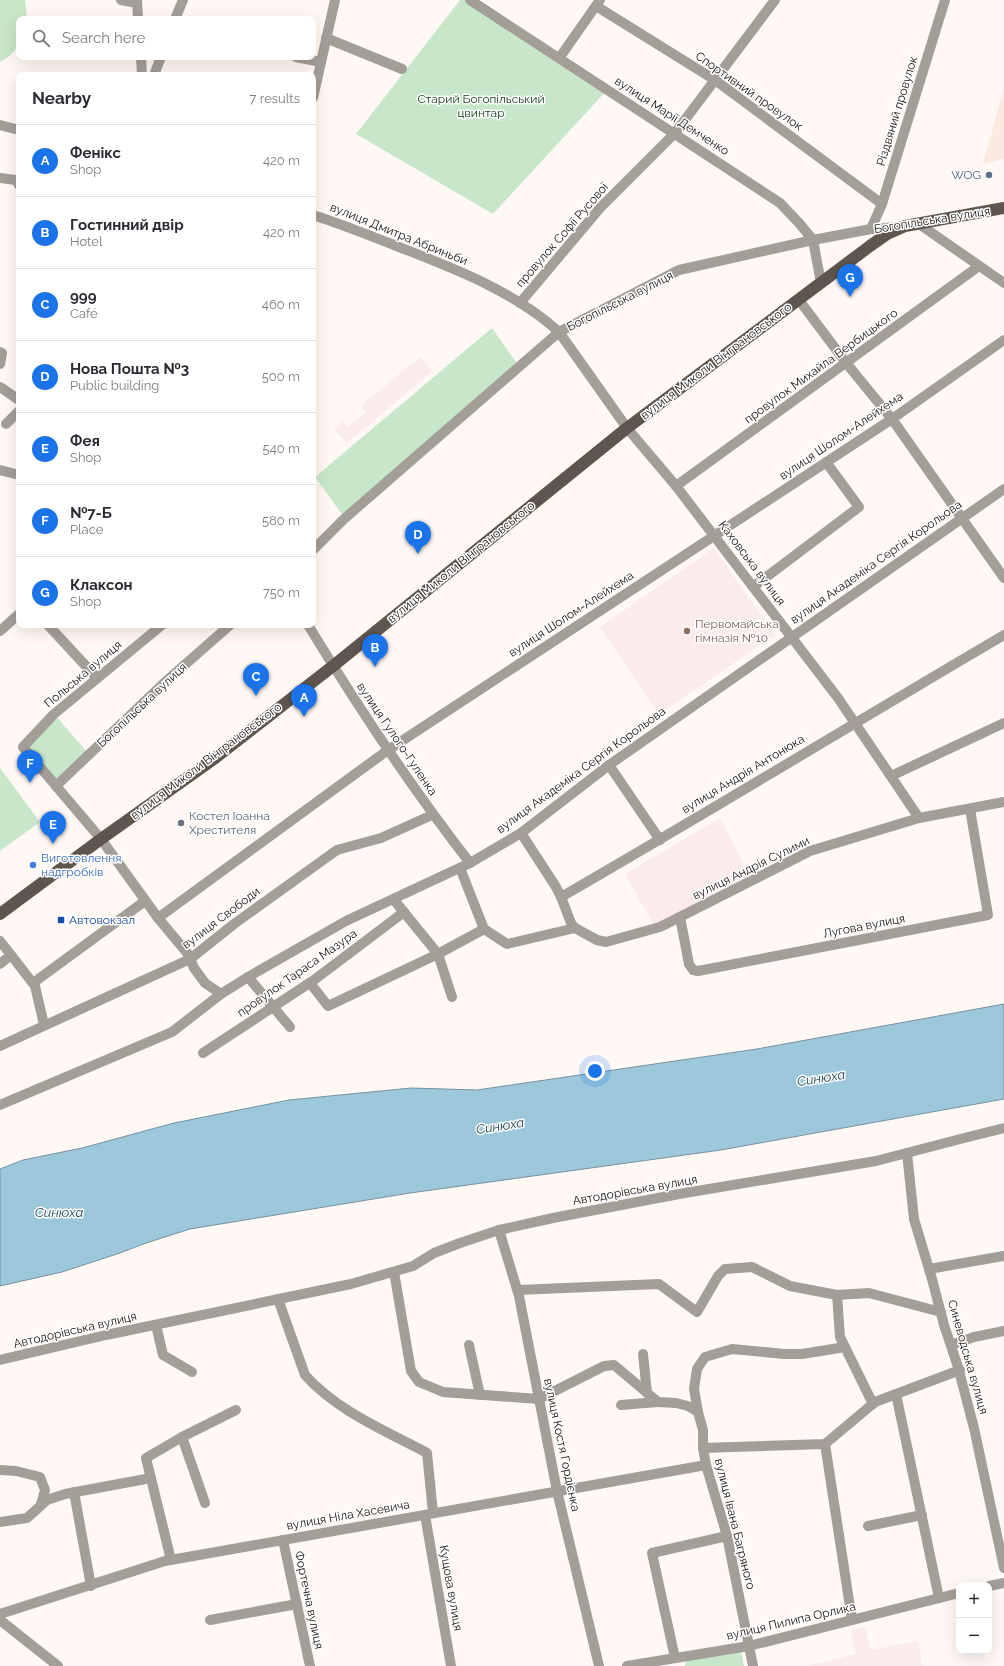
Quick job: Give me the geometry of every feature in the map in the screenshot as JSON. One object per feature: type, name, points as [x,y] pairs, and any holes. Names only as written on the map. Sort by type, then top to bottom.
[{"type":"main road","name":"Богопільська вулиця","points":[[904,226],[1004,208]]},
{"type":"main road","name":"вулиця Миколи Вінграновського","points":[[0,914],[101,839],[215,758],[333,666],[627,428],[887,234],[904,226]]},
{"type":"street","points":[[121,0],[137,1],[138,16]]},
{"type":"street","points":[[176,16],[183,0]]},
{"type":"street","points":[[316,84],[334,0]]},
{"type":"street","name":"вулиця Марії Демченко","points":[[470,0],[560,57],[780,203],[799,223],[812,240],[821,283]]},
{"type":"street","name":"провулок Софії Русової","points":[[520,303],[600,208],[675,134],[775,0]]},
{"type":"street","name":"Різдвяний провулок","points":[[871,230],[882,204],[944,0]]},
{"type":"street","points":[[560,57],[598,3]]},
{"type":"street","name":"Спортивний провулок","points":[[598,3],[715,80],[882,204]]},
{"type":"street","points":[[326,38],[402,69]]},
{"type":"street","points":[[141,60],[142,72]]},
{"type":"street","points":[[155,72],[160,60]]},
{"type":"street","points":[[311,60],[321,62]]},
{"type":"street","points":[[0,125],[16,128]]},
{"type":"street","points":[[0,178],[16,180]]},
{"type":"street","name":"вулиця Дмитра Абриньби","points":[[316,215],[451,267],[520,303],[545,320],[558,332],[627,428]]},
{"type":"street","points":[[919,224],[1004,283]]},
{"type":"street","name":"Богопільська вулиця","points":[[316,547],[344,518],[558,332],[679,270],[812,240],[904,226]]},
{"type":"street","name":"провулок Михайла Вербицького","points":[[676,486],[979,266]]},
{"type":"street","points":[[799,300],[846,364],[892,418],[1004,578]]},
{"type":"street","name":"вулиця Шолом-Алейхема","points":[[158,918],[388,750],[826,462],[1004,340]]},
{"type":"street","points":[[0,352],[2,353],[0,364]]},
{"type":"street","points":[[0,387],[16,398]]},
{"type":"street","points":[[6,424],[16,414]]},
{"type":"street","name":"Каховська вулиця","points":[[627,428],[676,486],[792,636],[855,722],[919,818]]},
{"type":"street","points":[[753,587],[859,508],[826,462]]},
{"type":"street","points":[[0,470],[16,474]]},
{"type":"street","name":"вулиця Академіка Сергія Корольова","points":[[0,1105],[172,1032],[221,994],[248,976],[346,921],[394,900],[470,863],[521,833],[609,765],[1004,489]]},
{"type":"street","points":[[0,631],[16,617]]},
{"type":"street","points":[[51,628],[97,678]]},
{"type":"street","name":"Польська вулиця","points":[[56,786],[23,747],[54,714],[158,628]]},
{"type":"street","name":"Богопільська вулиця","points":[[56,786],[164,683],[227,628]]},
{"type":"street","name":"вулиця Гулого-Гуленка","points":[[310,628],[388,750],[432,814],[470,863]]},
{"type":"street","name":"вулиця Андрія Антонюка","points":[[561,897],[660,840],[855,722],[1004,635]]},
{"type":"street","points":[[890,776],[1004,723]]},
{"type":"street","points":[[609,765],[660,840]]},
{"type":"street","points":[[56,786],[101,839],[145,901],[188,954],[194,968],[205,983],[221,994]]},
{"type":"street","name":"вулиця Андрія Сулими","points":[[575,928],[597,940],[606,942],[660,927],[810,851],[919,818],[1004,802]]},
{"type":"street","name":"Лугова вулиця","points":[[680,917],[689,964],[693,970],[698,971],[988,915],[970,809]]},
{"type":"street","name":"вулиця Свободи","points":[[0,1046],[190,959],[337,850],[381,838],[432,814]]},
{"type":"street","points":[[460,868],[484,929],[507,944],[575,928],[571,923],[561,897],[521,833]]},
{"type":"street","points":[[394,900],[438,954],[452,997]]},
{"type":"street","points":[[32,983],[145,901]]},
{"type":"street","name":"провулок Тараса Мазура","points":[[203,1053],[310,983],[404,912]]},
{"type":"street","points":[[310,983],[328,1006],[438,954],[484,929]]},
{"type":"street","points":[[0,941],[35,986],[44,1025]]},
{"type":"street","points":[[0,964],[11,955]]},
{"type":"street","points":[[248,976],[290,1027]]},
{"type":"street","name":"Автодорівська вулиця","points":[[0,1360],[156,1324],[352,1284],[413,1266],[460,1242],[499,1230],[561,1216],[678,1194],[876,1161],[1004,1128]]},
{"type":"street","name":"Синеводська вулиця","points":[[907,1153],[914,1219],[951,1345],[960,1370],[1004,1568]]},
{"type":"street","name":"вулиця Костя Гордієнка","points":[[499,1230],[518,1290],[557,1491],[599,1666]]},
{"type":"street","points":[[929,1269],[1004,1256]]},
{"type":"street","points":[[518,1290],[659,1284],[697,1312],[718,1276],[725,1269],[752,1267],[790,1286],[837,1295],[869,1293],[941,1312]]},
{"type":"street","points":[[394,1272],[412,1371],[419,1382],[443,1392],[538,1399],[604,1366],[614,1364],[658,1402]]},
{"type":"street","points":[[837,1295],[840,1338],[873,1404]]},
{"type":"street","points":[[278,1299],[305,1375],[333,1400],[427,1454],[429,1514]]},
{"type":"street","name":"Автодорівська вулиця","points":[[156,1324],[164,1355],[192,1372]]},
{"type":"street","points":[[951,1345],[974,1337],[1004,1332]]},
{"type":"street","points":[[469,1345],[480,1395]]},
{"type":"street","name":"вулиця Івана Багряного","points":[[753,1666],[727,1536],[706,1465],[703,1448],[703,1430],[694,1388],[697,1369],[705,1357],[732,1349],[784,1354],[802,1354],[845,1347]]},
{"type":"street","points":[[643,1354],[647,1393]]},
{"type":"street","points":[[703,1448],[825,1444],[873,1404],[960,1370]]},
{"type":"street","points":[[896,1394],[939,1598]]},
{"type":"street","points":[[621,1405],[658,1402],[676,1403],[688,1406],[698,1412]]},
{"type":"street","points":[[171,1560],[146,1458],[182,1437],[236,1410]]},
{"type":"street","points":[[182,1437],[205,1503]]},
{"type":"street","points":[[825,1444],[852,1620]]},
{"type":"street","name":"вулиця Ніла Хасевича","points":[[0,1614],[171,1560],[706,1465]]},
{"type":"street","points":[[0,1470],[16,1471],[40,1477],[45,1490],[41,1504]]},
{"type":"street","points":[[0,1522],[27,1518],[46,1500],[74,1492],[151,1478]]},
{"type":"street","points":[[74,1492],[91,1586]]},
{"type":"street","name":"Кущова вулиця","points":[[429,1514],[451,1666]]},
{"type":"street","points":[[868,1526],[922,1516]]},
{"type":"street","points":[[675,1658],[652,1553],[727,1536]]},
{"type":"street","name":"Фортечна вулиця","points":[[283,1540],[310,1666]]},
{"type":"street","points":[[992,1585],[1004,1583]]},
{"type":"street","name":"вулиця Пилипа Орлика","points":[[627,1666],[749,1646],[956,1594]]},
{"type":"street","points":[[210,1620],[297,1604]]},
{"type":"street","points":[[0,1620],[58,1666]]},
{"type":"shaded area","points":[[1004,88],[1004,159],[983,164]]},
{"type":"shaded area","points":[[420,357],[432,371],[347,443],[334,429],[343,421],[348,427],[366,412],[361,406]]},
{"type":"shaded area","name":"Первомайська гімназія №10","points":[[714,548],[775,635],[659,714],[600,627]]},
{"type":"shaded area","points":[[720,818],[750,877],[654,925],[625,874]]},
{"type":"shaded area","points":[[865,1627],[871,1650],[918,1641],[922,1666],[810,1666],[856,1654],[851,1630]]},
{"type":"green space","points":[[0,0],[25,0],[27,16],[16,16],[16,49],[7,58],[0,62]]},
{"type":"green space","name":"Старий Богопільський цвинтар","points":[[460,0],[470,0],[608,89],[493,214],[356,134]]},
{"type":"green space","points":[[492,328],[518,365],[344,517],[316,478],[316,476]]},
{"type":"green space","points":[[55,715],[88,753],[57,783],[25,747]]},
{"type":"green space","points":[[0,768],[40,822],[0,851]]},
{"type":"green space","points":[[741,1651],[744,1666],[685,1666],[686,1661]]},
{"type":"water","name":"Синюха","points":[[1004,1004],[1004,1099],[721,1150],[410,1193],[190,1229],[62,1272],[0,1286],[0,1169],[23,1160],[82,1148],[174,1123],[289,1100],[411,1088],[477,1090],[757,1049]]},
{"type":"place","name":"WOG","points":[[989,175]]},
{"type":"place","name":"Клаксон","points":[[850,297]]},
{"type":"place","name":"Нова Пошта №3","points":[[418,554]]},
{"type":"place","name":"Первомайська гімназія №10","points":[[687,631]]},
{"type":"place","name":"Гостинний двір","points":[[375,667]]},
{"type":"place","name":"999","points":[[256,696]]},
{"type":"place","name":"Фенікс","points":[[304,717]]},
{"type":"place","name":"№7-Б","points":[[30,783]]},
{"type":"place","name":"Костел Іоанна Хрестителя","points":[[181,823]]},
{"type":"place","name":"Фея","points":[[53,844]]},
{"type":"place","name":"Виготовлення надгробків","points":[[33,865]]},
{"type":"place","name":"Автовокзал","points":[[61,920]]}]
